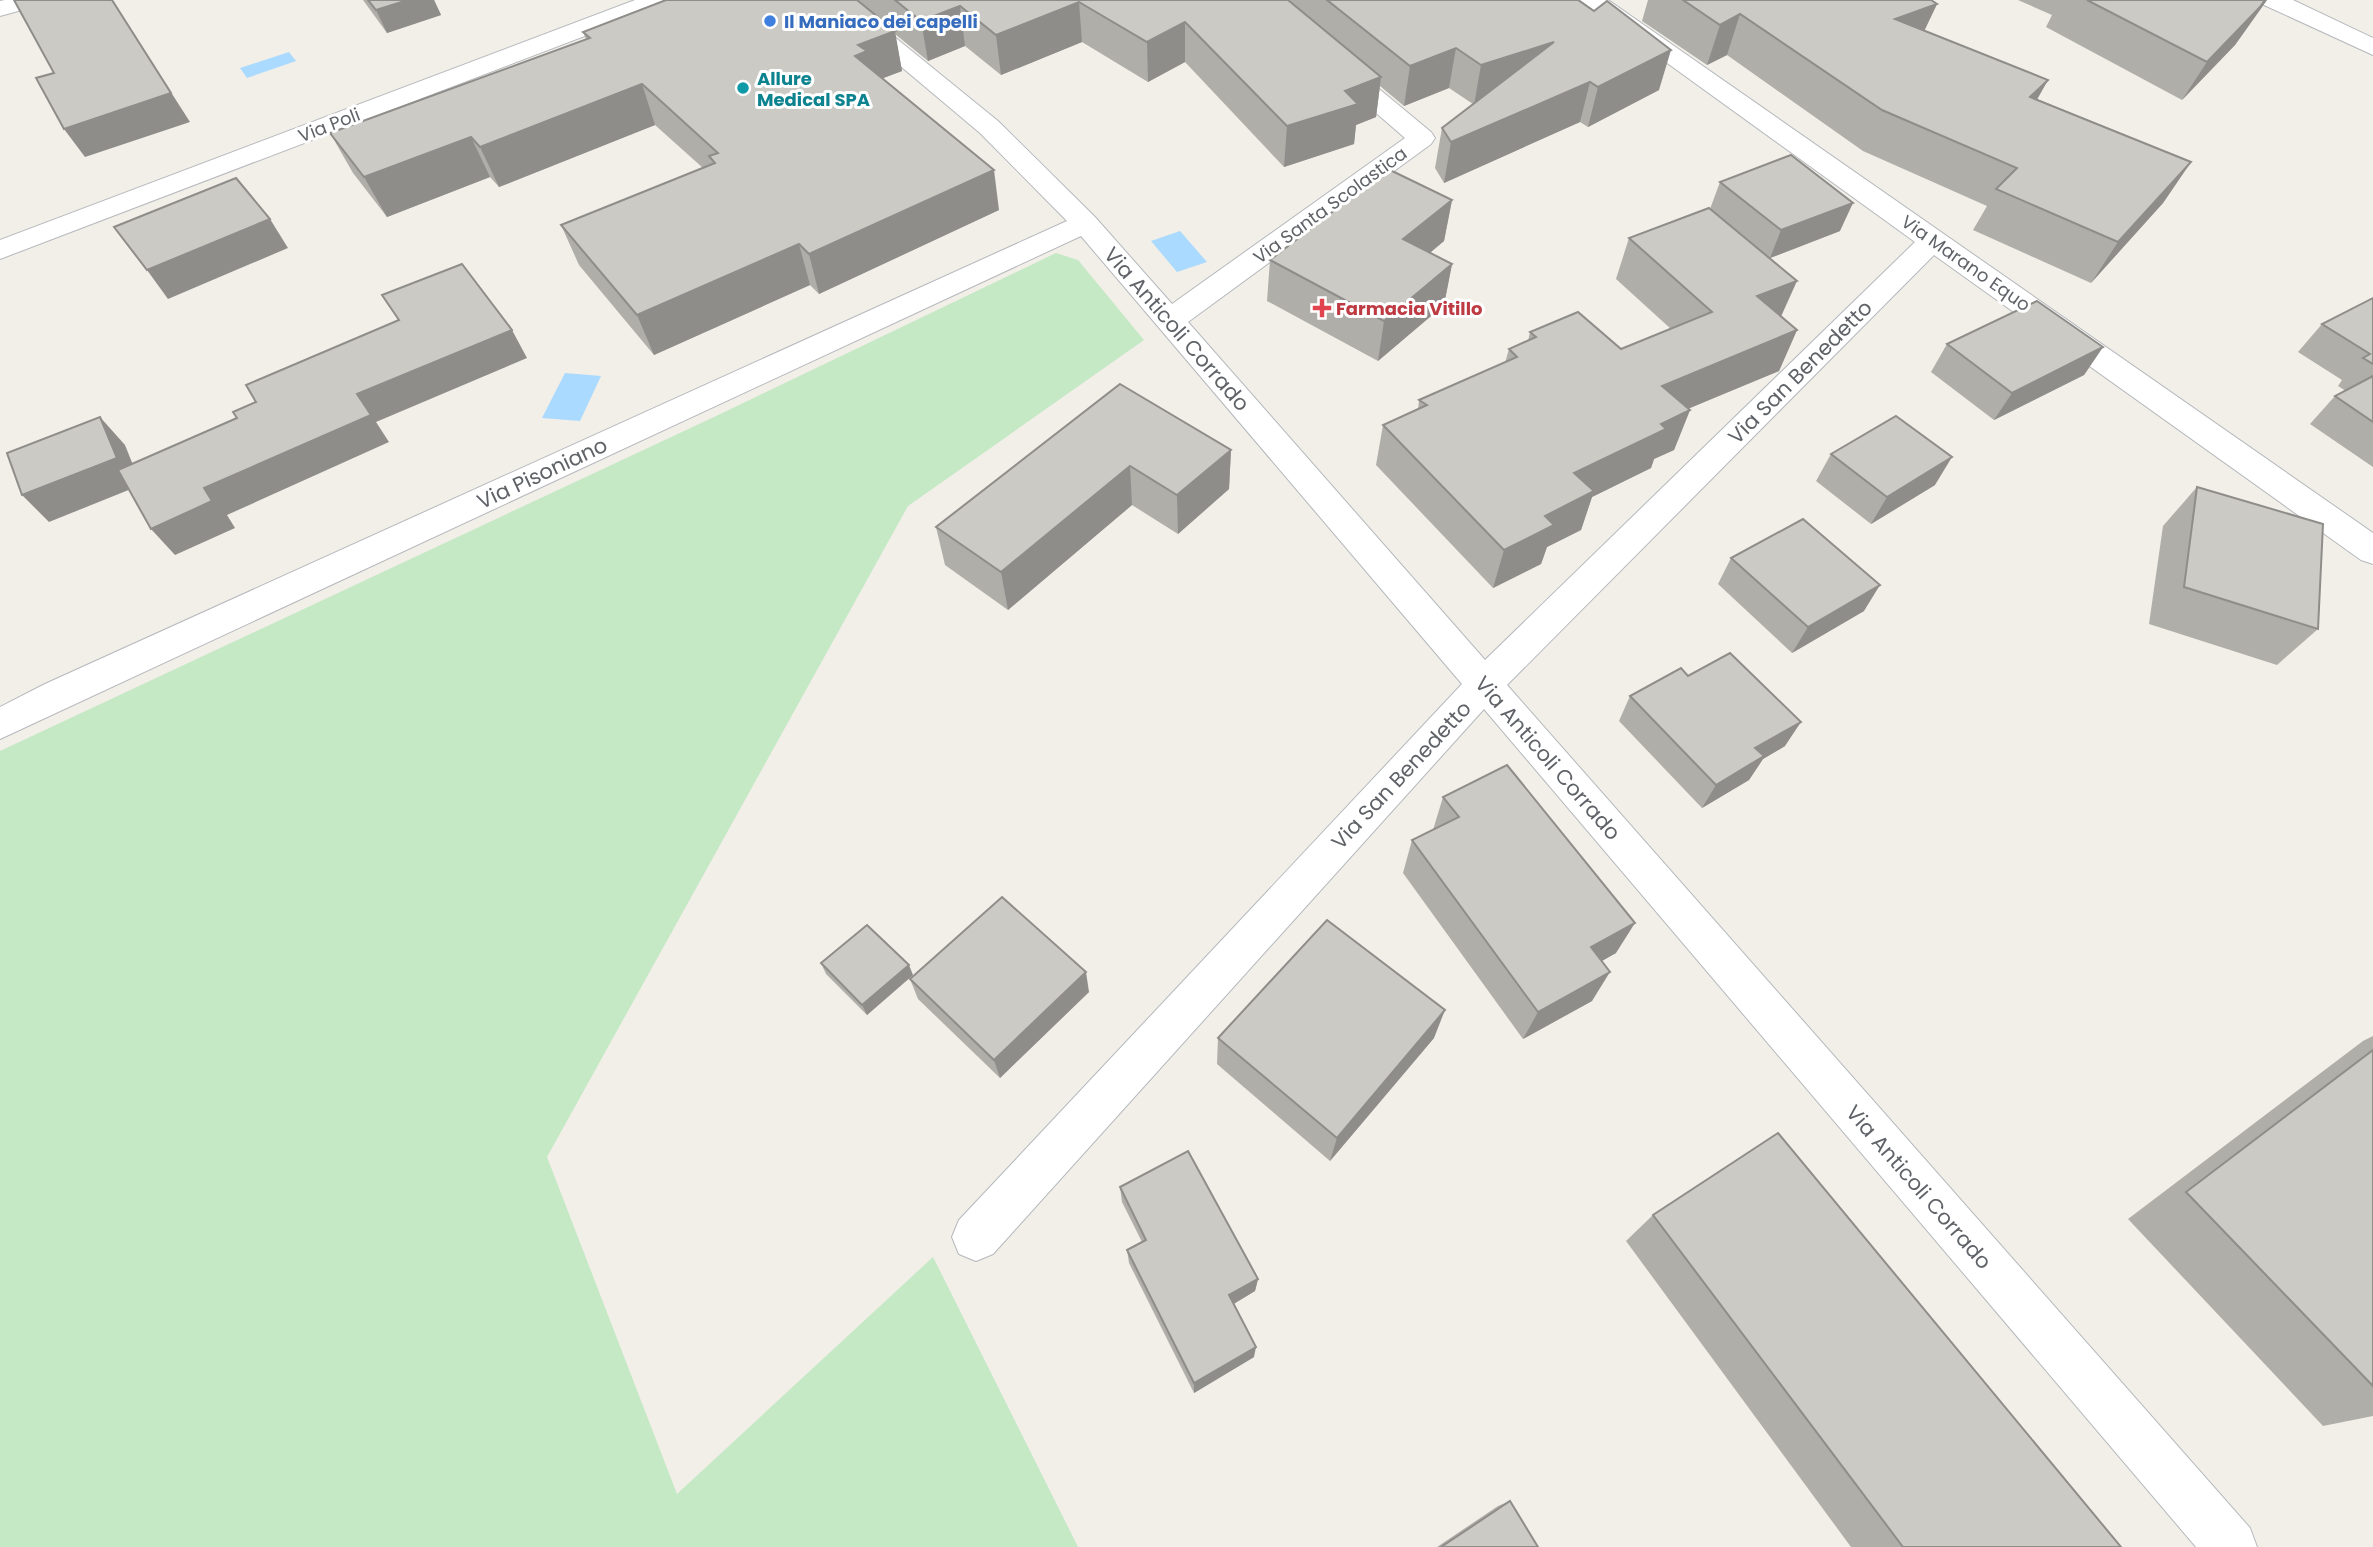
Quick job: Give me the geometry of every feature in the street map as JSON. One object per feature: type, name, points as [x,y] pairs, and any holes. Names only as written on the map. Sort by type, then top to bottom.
[{"type":"street","points":[[0,9],[31,0]]},
{"type":"street","name":"Via Poli","points":[[0,250],[657,0]]},
{"type":"street","name":"Via Anticoli Corrado","points":[[834,0],[989,127],[1085,223],[2231,1547]]},
{"type":"street","name":"Via Marano Equo","points":[[1592,0],[2373,551]]},
{"type":"street","points":[[2273,0],[2373,47]]},
{"type":"street","name":"Via Santa Scolastica","points":[[1170,320],[1422,138],[1325,57]]},
{"type":"street","name":"Via Pisoniano","points":[[0,724],[1085,223]]},
{"type":"street","name":"Via San Benedetto","points":[[976,1237],[1484,684],[1933,240]]},
{"type":"green space","points":[[1056,253],[1078,260],[1144,340],[908,506],[547,1157],[677,1494],[933,1257],[1078,1547],[0,1547],[0,751],[714,417]]},
{"type":"water","points":[[289,52],[296,61],[247,78],[240,68]]},
{"type":"water","points":[[1180,231],[1207,262],[1177,272],[1151,241]]},
{"type":"water","points":[[565,373],[601,376],[580,421],[542,418]]},
{"type":"building","points":[[14,0],[112,0],[171,93],[64,129],[36,78],[54,73]]},
{"type":"building","points":[[368,0],[408,0],[376,10]]},
{"type":"building","points":[[666,0],[857,0],[895,31],[858,45],[867,51],[855,56],[994,170],[809,254],[799,244],[637,315],[561,225],[715,163],[709,156],[718,153],[642,84],[480,147],[471,137],[364,177],[330,133],[590,38],[583,32]]},
{"type":"building","points":[[895,0],[1288,0],[1381,77],[1345,91],[1358,104],[1287,126],[1185,22],[1147,42],[1079,2],[996,35],[960,6],[921,21]]},
{"type":"building","points":[[1327,0],[1578,0],[1594,11],[1607,1],[1671,50],[1598,87],[1590,82],[1451,142],[1442,128],[1554,42],[1481,65],[1456,48],[1410,66]]},
{"type":"building","points":[[1683,0],[1931,0],[1937,4],[1895,19],[2048,80],[2030,97],[2191,162],[2118,242],[1996,189],[2017,168],[1882,110],[1740,14],[1720,25]]},
{"type":"building","points":[[2087,0],[2265,0],[2207,62]]},
{"type":"building","points":[[1791,155],[1853,203],[1781,230],[1720,182]]},
{"type":"building","points":[[1388,169],[1452,200],[1403,239],[1452,264],[1384,321],[1270,260]]},
{"type":"building","points":[[236,178],[270,219],[147,270],[114,227]]},
{"type":"building","points":[[1709,208],[1797,281],[1757,296],[1797,330],[1662,386],[1690,410],[1661,424],[1666,429],[1574,473],[1594,491],[1545,516],[1554,525],[1504,550],[1383,425],[1427,405],[1419,400],[1517,357],[1509,349],[1536,337],[1530,332],[1578,312],[1621,349],[1712,312],[1629,238]]},
{"type":"building","points":[[462,264],[512,330],[357,394],[371,415],[204,488],[212,501],[151,529],[118,470],[237,418],[233,412],[256,402],[246,385],[399,320],[382,295]]},
{"type":"building","points":[[2373,298],[2373,364],[2363,358],[2370,354],[2322,324]]},
{"type":"building","points":[[2037,301],[2103,347],[2012,393],[1947,344]]},
{"type":"building","points":[[2373,376],[2373,422],[2335,396]]},
{"type":"building","points":[[1120,384],[1231,450],[1177,495],[1130,466],[1001,572],[936,527]]},
{"type":"building","points":[[1896,416],[1952,457],[1887,497],[1831,454]]},
{"type":"building","points":[[100,417],[117,458],[22,495],[7,453]]},
{"type":"building","points":[[2197,487],[2323,524],[2318,629],[2184,587]]},
{"type":"building","points":[[1803,519],[1880,585],[1808,627],[1731,558]]},
{"type":"building","points":[[1730,653],[1801,722],[1755,748],[1764,756],[1716,785],[1630,696],[1681,668],[1688,676]]},
{"type":"building","points":[[1507,765],[1635,923],[1591,947],[1610,972],[1538,1012],[1412,840],[1459,817],[1443,797]]},
{"type":"building","points":[[1002,897],[1086,972],[994,1060],[910,979]]},
{"type":"building","points":[[1327,920],[1445,1010],[1337,1138],[1218,1038]]},
{"type":"building","points":[[867,925],[909,965],[862,1005],[821,963]]},
{"type":"building","points":[[2373,1050],[2373,1386],[2186,1192]]},
{"type":"building","points":[[1778,1133],[2121,1547],[1903,1547],[1653,1215]]},
{"type":"building","points":[[1188,1151],[1258,1279],[1229,1295],[1256,1347],[1194,1383],[1127,1250],[1146,1240],[1120,1187]]},
{"type":"building","points":[[1510,1501],[1538,1547],[1441,1547]]},
{"type":"place","name":"Il Maniaco dei capelli","points":[[770,21]]},
{"type":"place","name":"Allure Medical SPA","points":[[743,88]]},
{"type":"place","name":"Farmacia Vitillo","points":[[1322,308]]}]
